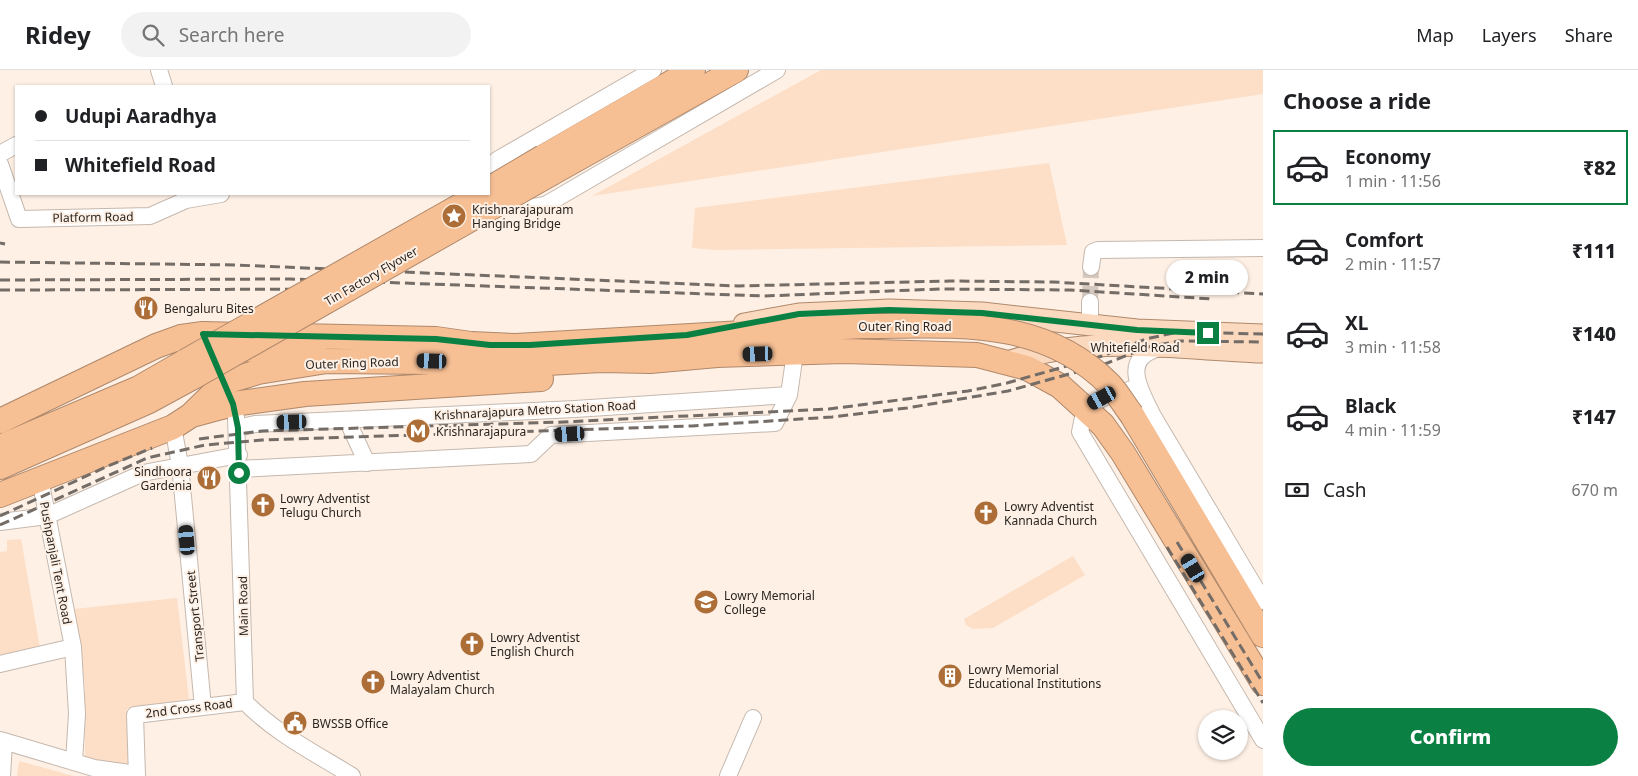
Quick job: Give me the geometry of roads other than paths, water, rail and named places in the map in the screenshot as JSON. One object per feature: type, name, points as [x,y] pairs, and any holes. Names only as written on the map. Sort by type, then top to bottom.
[{"type":"highway","name":"Tin Factory Flyover","points":[[490,176],[548,165],[693,70]]},
{"type":"highway","name":"Tin Factory Flyover","points":[[0,447],[139,388],[191,369],[548,165],[736,70]]},
{"type":"highway","name":"Tin Factory Flyover","points":[[0,467],[149,402],[191,369],[479,195]]},
{"type":"highway","name":"Outer Ring Road","points":[[203,334],[225,346],[275,353],[328,343],[372,345],[392,338],[436,339],[471,344],[516,346],[862,326],[989,327],[1024,334],[1061,349],[1110,385],[1132,416],[1260,629]]},
{"type":"highway","points":[[0,421],[156,346],[181,337],[203,334]]},
{"type":"highway","name":"Outer Ring Road","points":[[181,421],[225,382],[258,372],[327,361],[507,364],[601,360],[650,361],[717,355],[844,351],[940,352],[977,355],[1008,362],[1027,368],[1060,386],[1102,425],[1123,453],[1263,684]]},
{"type":"highway","name":"Outer Ring Road","points":[[0,494],[181,421],[233,404],[305,394],[616,374],[650,361]]},
{"type":"main road","name":"Whitefield Road","points":[[687,335],[799,314],[889,310],[982,313],[1137,330],[1263,335]]},
{"type":"main road","name":"Whitefield Road","points":[[1008,362],[1075,348],[1165,346],[1263,352]]},
{"type":"street","points":[[159,70],[164,85]]},
{"type":"street","points":[[653,70],[497,160],[490,176],[499,194],[519,206],[530,208],[547,204],[777,70]]},
{"type":"street","points":[[0,154],[15,146]]},
{"type":"street","name":"Platform Road","points":[[0,164],[19,218],[150,216],[186,197],[209,195]]},
{"type":"street","points":[[1263,248],[1098,250],[1093,252],[1090,265],[1093,266],[1100,254],[1263,253]]},
{"type":"street","points":[[1090,302],[1090,324]]},
{"type":"street","name":"Main Road","points":[[203,334],[225,382],[233,404],[238,428],[246,702]]},
{"type":"street","points":[[1165,346],[1149,351],[1142,356],[1136,372],[1139,387],[1153,416],[1263,601]]},
{"type":"street","points":[[0,522],[47,516],[143,474],[180,465],[239,462],[367,463],[531,454],[551,435],[775,423],[790,396],[795,353]]},
{"type":"street","points":[[1139,387],[1102,398],[1085,408],[1080,432],[1263,740]]},
{"type":"street","name":"Krishnarajapura Metro Station Road","points":[[238,428],[255,424],[790,396]]},
{"type":"street","points":[[347,420],[367,463]]},
{"type":"street","name":"Transport Street","points":[[181,421],[180,465],[203,707]]},
{"type":"street","name":"Pushpanjali Tent Road","points":[[40,479],[73,647],[77,714],[74,762]]},
{"type":"street","points":[[0,664],[73,647]]},
{"type":"street","points":[[246,702],[261,718],[283,734],[352,776]]},
{"type":"street","name":"2nd Cross Road","points":[[137,775],[134,715],[246,702]]},
{"type":"street","points":[[728,776],[753,718]]},
{"type":"street","points":[[2,776],[2,741],[94,768],[137,775]]},
{"type":"tunnel","points":[[1090,302],[1091,267]]},
{"type":"railway","points":[[0,243],[5,244]]},
{"type":"railway","points":[[0,262],[235,265],[738,286],[950,281],[1053,282],[1263,294]]},
{"type":"railway","points":[[0,280],[290,279],[764,296],[940,289],[1070,290],[1213,299]]},
{"type":"railway","points":[[0,290],[373,289]]},
{"type":"railway","points":[[199,439],[262,431],[563,422],[829,409],[968,391],[1007,383],[1102,356],[1146,339],[1178,332],[1263,334]]},
{"type":"railway","points":[[0,525],[147,458],[205,445],[262,440],[692,426],[832,417],[907,408],[1008,391],[1105,364],[1148,347],[1179,341],[1263,342]]},
{"type":"railway","points":[[0,516],[108,466],[152,448]]},
{"type":"railway","points":[[1177,542],[1263,683]]},
{"type":"railway","points":[[1167,547],[1263,703]]},
{"type":"place","name":"Krishnarajapuram Hanging Bridge","points":[[454,216]]},
{"type":"place","name":"Bengaluru Bites","points":[[146,308]]},
{"type":"place","name":"Krishnarajapura","points":[[418,431]]},
{"type":"place","name":"Sindhoora Gardenia","points":[[209,478]]},
{"type":"place","name":"Lowry Adventist Telugu Church","points":[[263,505]]},
{"type":"place","name":"Lowry Adventist Kannada Church","points":[[986,513]]},
{"type":"place","name":"Lowry Memorial College","points":[[706,602]]},
{"type":"place","name":"Lowry Adventist English Church","points":[[472,644]]},
{"type":"place","name":"Lowry Memorial Educational Institutions","points":[[950,676]]},
{"type":"place","name":"Lowry Adventist Malayalam Church","points":[[373,682]]},
{"type":"place","name":"BWSSB Office","points":[[295,723]]}]
